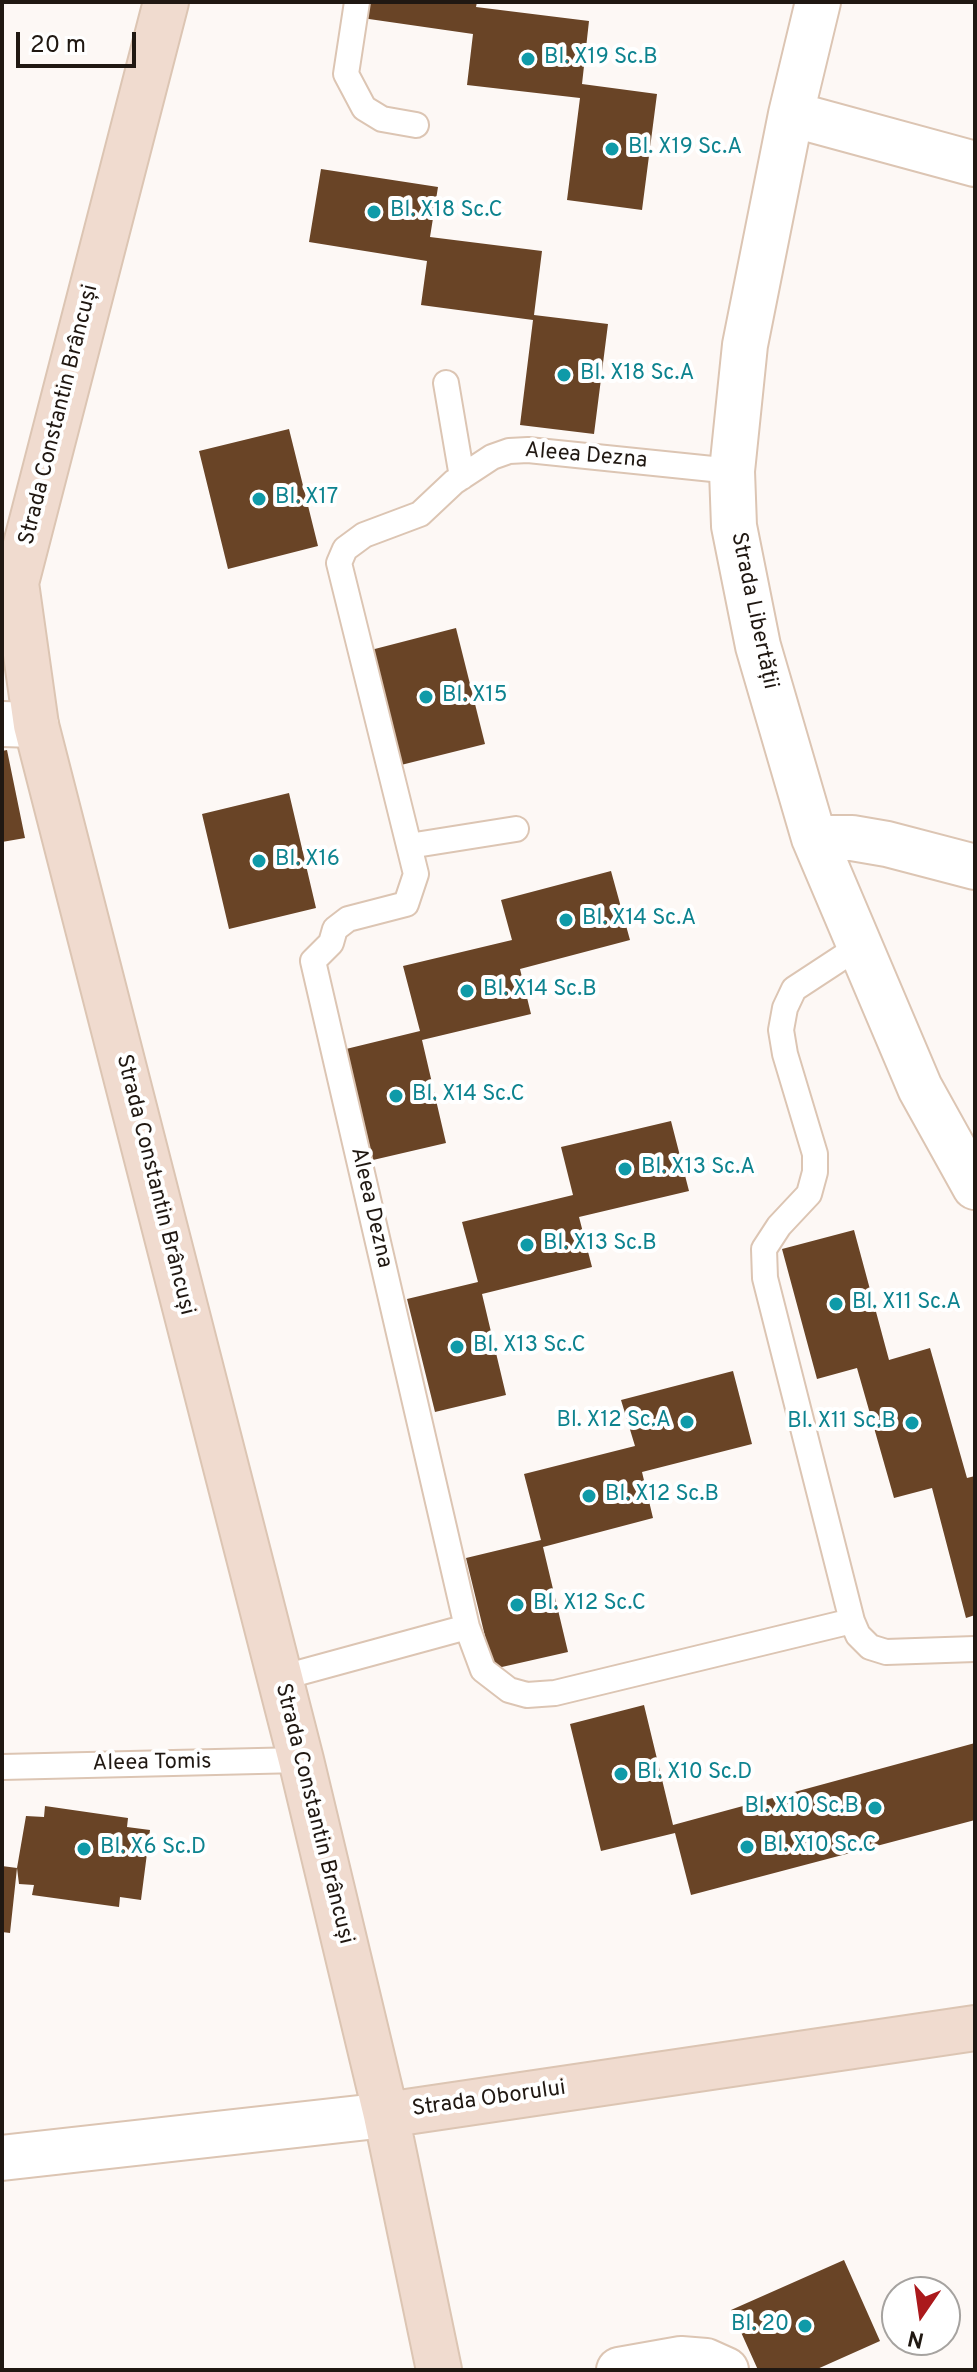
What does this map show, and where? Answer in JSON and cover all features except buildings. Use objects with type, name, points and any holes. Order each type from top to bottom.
[{"type":"street","name":"Strada Constantin Brâncuși","points":[[166,2],[16,583],[19,724],[301,1760],[386,2115],[439,2370]]},
{"type":"street","name":"Strada Libertății","points":[[818,2],[791,114],[745,345],[732,471],[734,526],[742,579],[814,838],[920,1088],[975,1187]]},
{"type":"street","points":[[791,114],[975,164]]},
{"type":"street","points":[[814,838],[852,838],[887,844],[975,867]]},
{"type":"street","name":"Strada Oborului","points":[[2,2158],[386,2115],[975,2028]]},
{"type":"street","points":[[619,2370],[681,2359],[706,2361],[726,2370]]},
{"type":"lane","points":[[357,2],[346,74],[364,108],[382,119],[416,125]]},
{"type":"lane","points":[[446,383],[462,477]]},
{"type":"lane","name":"Aleea Dezna","points":[[732,471],[528,450],[492,457],[462,477],[420,514],[364,535],[345,549],[339,563],[416,874],[406,904],[348,919],[335,929],[331,943],[313,961],[467,1627],[483,1670],[509,1690],[527,1695],[555,1693],[852,1621]]},
{"type":"lane","points":[[409,846],[516,829]]},
{"type":"lane","points":[[858,947],[794,989],[785,1008],[781,1030],[785,1054],[815,1154],[815,1172],[809,1194],[779,1226],[764,1249],[765,1278],[858,1635],[870,1647],[886,1652],[975,1649]]},
{"type":"lane","points":[[280,1678],[467,1627]]},
{"type":"lane","name":"Aleea Tomis","points":[[2,1767],[301,1760]]},
{"type":"place","name":"Bl. X19 Sc.B","points":[[528,59]]},
{"type":"place","name":"Bl. X19 Sc.A","points":[[612,149]]},
{"type":"place","name":"Bl. X18 Sc.C","points":[[374,212]]},
{"type":"place","name":"Bl. X18 Sc.A","points":[[564,375]]},
{"type":"place","name":"Bl. X17","points":[[259,499]]},
{"type":"place","name":"Bl. X15","points":[[426,697]]},
{"type":"place","name":"Bl. X16","points":[[259,861]]},
{"type":"place","name":"Bl. X14 Sc.A","points":[[566,920]]},
{"type":"place","name":"Bl. X14 Sc.B","points":[[467,991]]},
{"type":"place","name":"Bl. X14 Sc.C","points":[[396,1096]]},
{"type":"place","name":"Bl. X13 Sc.A","points":[[625,1169]]},
{"type":"place","name":"Bl. X13 Sc.B","points":[[527,1245]]},
{"type":"place","name":"Bl. X11 Sc.A","points":[[836,1304]]},
{"type":"place","name":"Bl. X13 Sc.C","points":[[457,1347]]},
{"type":"place","name":"Bl. X12 Sc.A","points":[[687,1422]]},
{"type":"place","name":"Bl. X11 Sc.B","points":[[912,1423]]},
{"type":"place","name":"Bl. X12 Sc.B","points":[[589,1496]]},
{"type":"place","name":"Bl. X12 Sc.C","points":[[517,1605]]},
{"type":"place","name":"Bl. X10 Sc.D","points":[[621,1774]]},
{"type":"place","name":"Bl. X10 Sc.B","points":[[875,1808]]},
{"type":"place","name":"Bl. X10 Sc.C","points":[[747,1847]]},
{"type":"place","name":"Bl. X6 Sc.D","points":[[84,1849]]},
{"type":"place","name":"Bl. 20","points":[[805,2326]]}]
